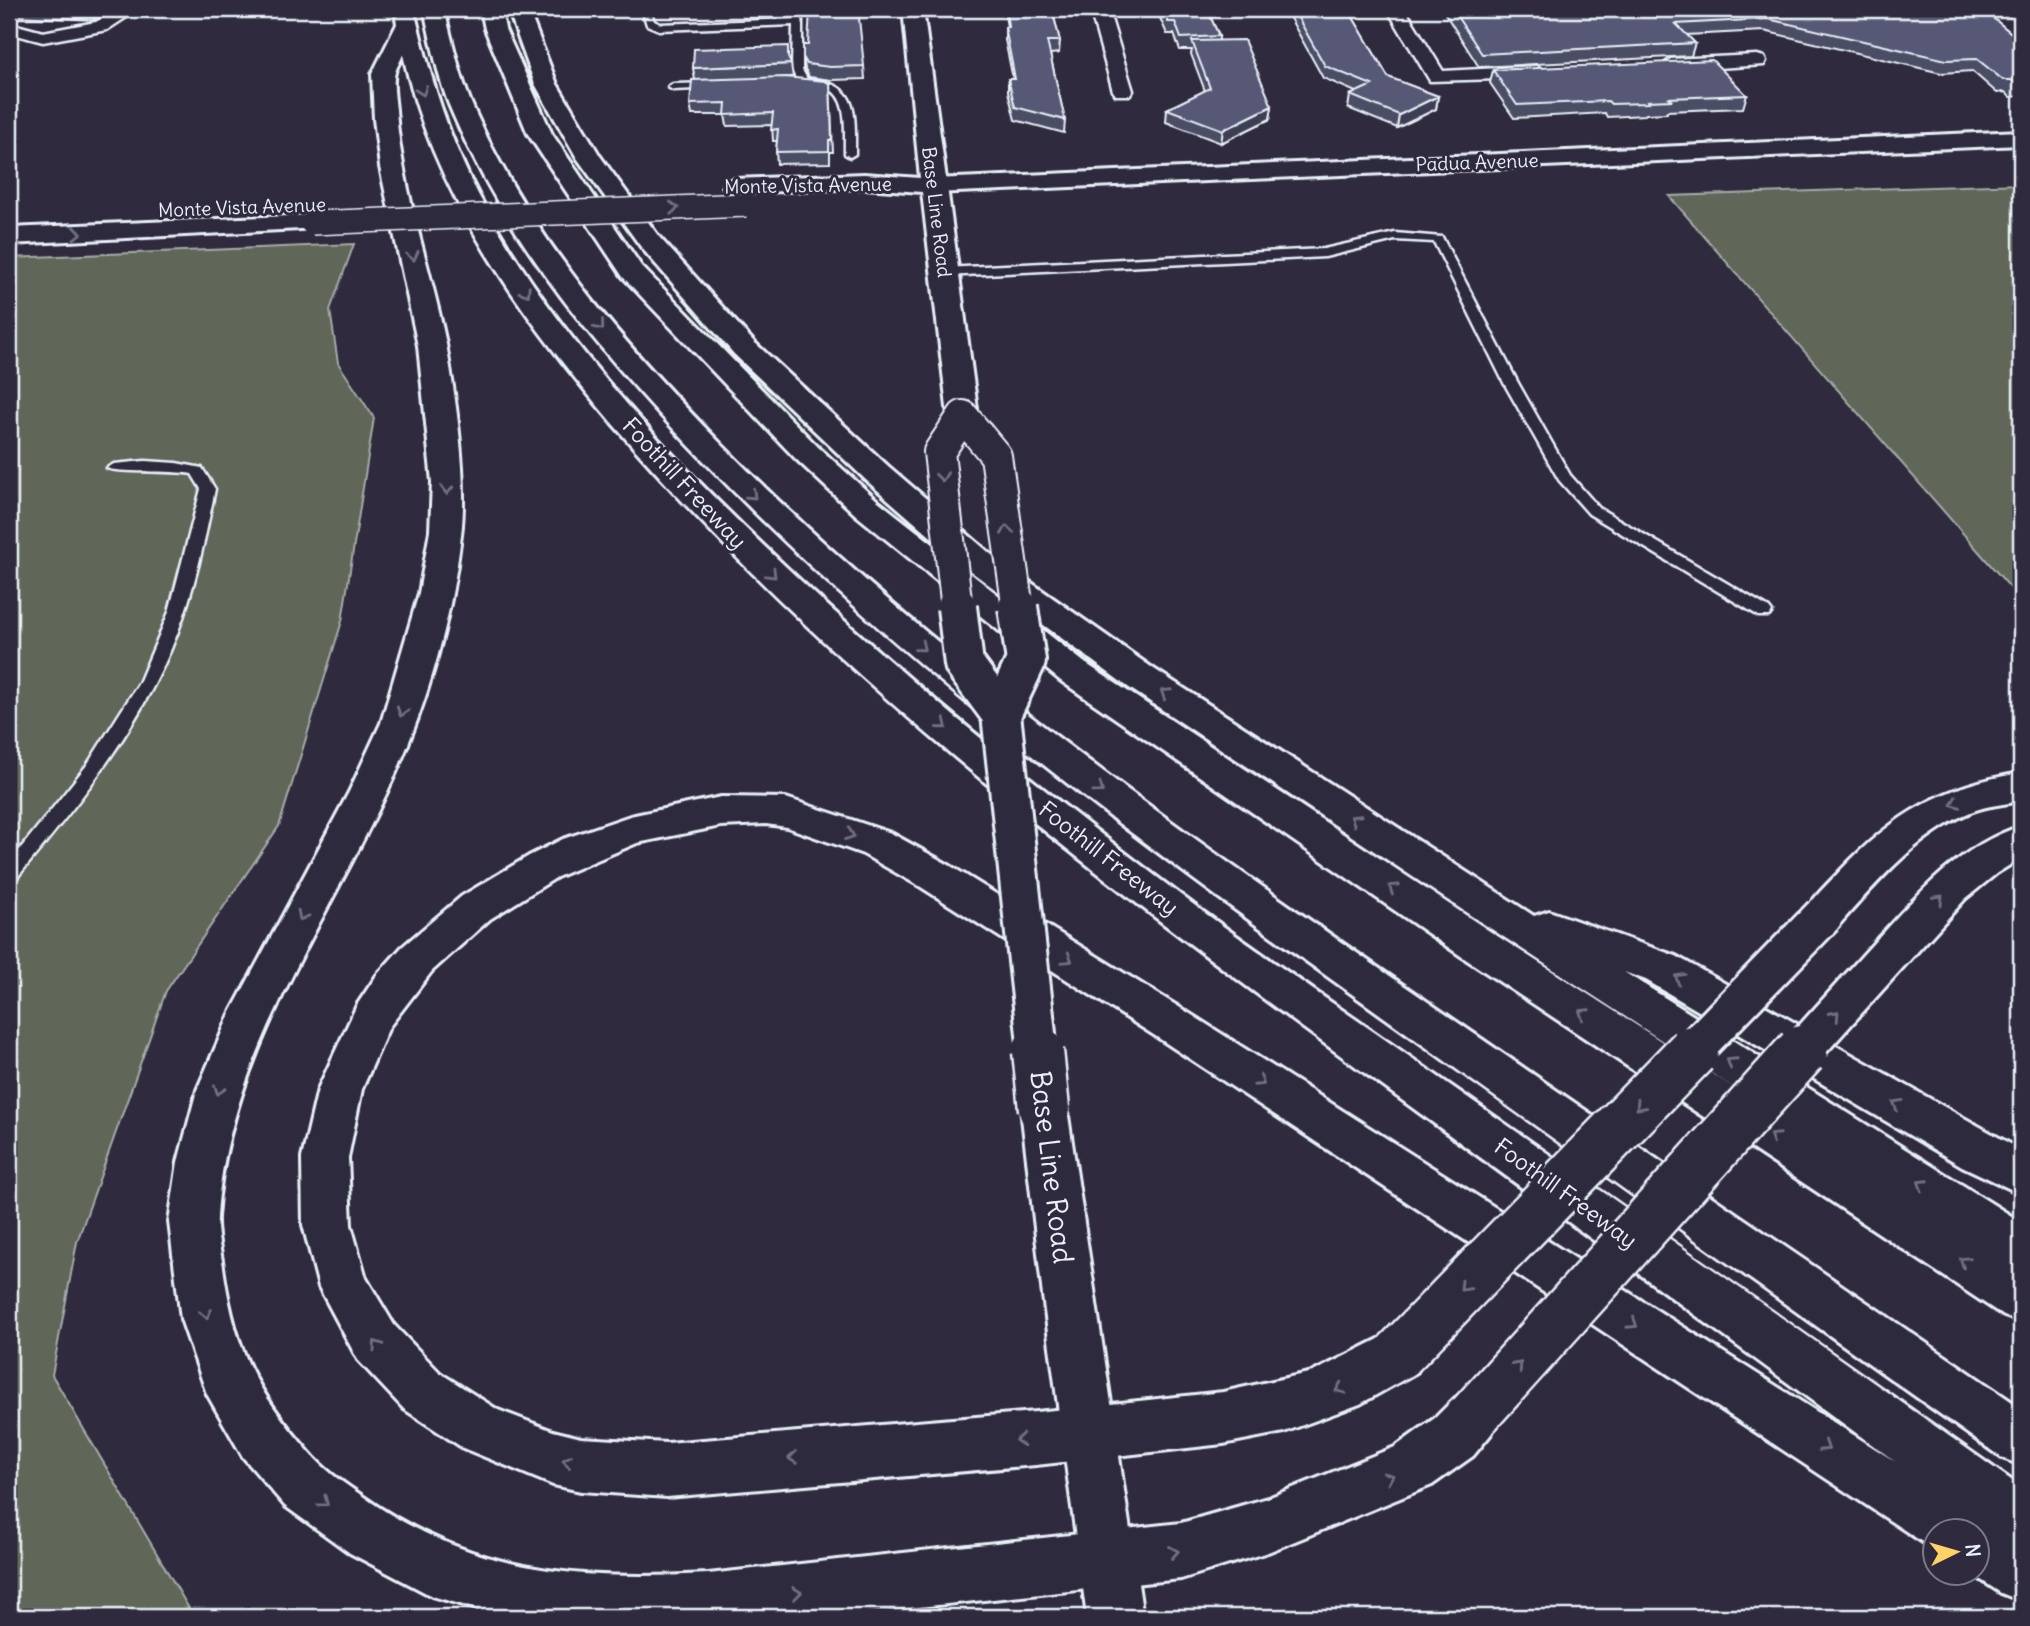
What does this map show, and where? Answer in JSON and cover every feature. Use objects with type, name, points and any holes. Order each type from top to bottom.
[{"type":"main road","points":[[491,9],[495,29],[540,134],[632,271],[807,453],[867,508],[1073,672],[1476,944],[2021,1299]]},
{"type":"main road","points":[[518,9],[546,84],[589,158],[650,242],[744,348],[877,473],[981,563],[1131,670],[1484,904],[2021,1248]]},
{"type":"main road","name":"Base Line Road","points":[[913,9],[963,415]]},
{"type":"main road","points":[[415,14],[492,171],[554,270],[643,380],[730,475],[876,612],[1096,787],[1370,984],[2021,1439]]},
{"type":"main road","points":[[415,14],[383,74],[385,119],[392,167],[432,346],[448,482],[446,531],[436,593],[399,723],[368,792],[245,1027],[219,1090],[201,1162],[193,1222],[206,1319],[225,1376],[262,1438],[304,1487],[369,1534],[432,1568],[531,1597],[635,1606],[708,1602],[1107,1561],[1181,1551],[1268,1525],[1413,1466],[1454,1437],[1963,875],[1993,854],[2021,841]]},
{"type":"main road","name":"Foothill Freeway","points":[[415,14],[417,77],[439,137],[486,231],[540,312],[604,396],[668,468],[793,595],[886,679],[1152,895],[2021,1520]]},
{"type":"main road","name":"Padua Avenue","points":[[934,186],[2021,138]]},
{"type":"main road","name":"Monte Vista Avenue","points":[[9,236],[311,214],[740,195],[863,200],[934,186]]},
{"type":"main road","name":"Monte Vista Avenue","points":[[9,217],[311,214]]},
{"type":"main road","points":[[963,415],[996,456],[1026,662],[1001,714],[964,664],[939,452],[963,415]]},
{"type":"main road","name":"Base Line Road","points":[[1001,714],[1044,1109],[1115,1617]]},
{"type":"main road","points":[[1936,1518],[1135,1000],[947,884],[888,848],[786,812],[732,811],[653,824],[571,851],[531,870],[487,900],[407,971],[374,1014],[351,1060],[334,1105],[325,1154],[323,1203],[334,1261],[352,1308],[383,1353],[436,1405],[490,1436],[557,1460],[607,1468],[667,1470],[1088,1434],[1224,1419],[1294,1406],[1341,1389],[1372,1373],[1399,1354],[1823,916],[1872,861],[1904,832],[1938,810],[1971,797],[2021,787]]},
{"type":"main road","points":[[1484,904],[1661,968],[2021,1173]]},
{"type":"main road","points":[[1992,1554],[2021,1573]]},
{"type":"street","points":[[9,28],[43,37],[101,26],[130,9]]},
{"type":"street","points":[[1099,9],[1123,91]]},
{"type":"street","points":[[1396,9],[1437,77],[1562,71]]},
{"type":"street","points":[[2008,9],[2021,16]]},
{"type":"street","points":[[1645,66],[1757,61]]},
{"type":"lane","points":[[646,9],[650,23],[659,27],[797,22]]},
{"type":"lane","points":[[798,9],[797,70],[803,82]]},
{"type":"lane","points":[[790,83],[803,82],[833,87],[843,97],[848,108],[850,154]]},
{"type":"lane","points":[[673,87],[725,85]]},
{"type":"lane","points":[[944,272],[1325,253],[1386,236],[1418,234],[1438,239],[1511,383],[1564,477],[1594,511],[1764,612]]},
{"type":"lane","points":[[9,876],[76,795],[118,735],[162,653],[190,574],[208,489],[197,471],[162,464],[114,468]]},
{"type":"green space","points":[[2021,184],[2021,600],[1669,196]]},
{"type":"green space","points":[[354,244],[330,310],[338,363],[374,418],[342,621],[279,826],[166,991],[77,1242],[52,1375],[194,1617],[9,1617],[9,258]]},
{"type":"building","points":[[810,9],[858,9],[864,66],[830,67],[807,64],[803,57],[803,45],[808,45]]},
{"type":"building","points":[[1006,9],[1052,9],[1060,41],[1047,41],[1065,120],[1015,107],[1008,79],[1015,79],[1005,27],[1008,27]]},
{"type":"building","points":[[1162,9],[1207,9],[1219,36],[1181,38],[1175,22],[1168,22]]},
{"type":"building","points":[[1293,9],[1348,9],[1388,77],[1438,96],[1399,115],[1350,95],[1372,85],[1325,66]]},
{"type":"building","points":[[1452,9],[1982,9],[2021,41],[2021,84],[2003,80],[1977,59],[1946,60],[1768,19],[1676,24],[1695,43],[1482,54]]},
{"type":"building","points":[[1244,40],[1272,106],[1223,130],[1167,109],[1210,88],[1192,41]]},
{"type":"building","points":[[788,46],[791,64],[693,68],[694,49]]},
{"type":"building","points":[[1712,60],[1747,95],[1669,98],[1671,100],[1648,101],[1649,103],[1611,104],[1608,101],[1517,105],[1493,70]]},
{"type":"building","points":[[785,77],[825,81],[830,84],[832,140],[829,140],[829,151],[776,152],[778,129],[771,130],[773,113],[725,115],[726,103],[690,104],[692,80]]}]
